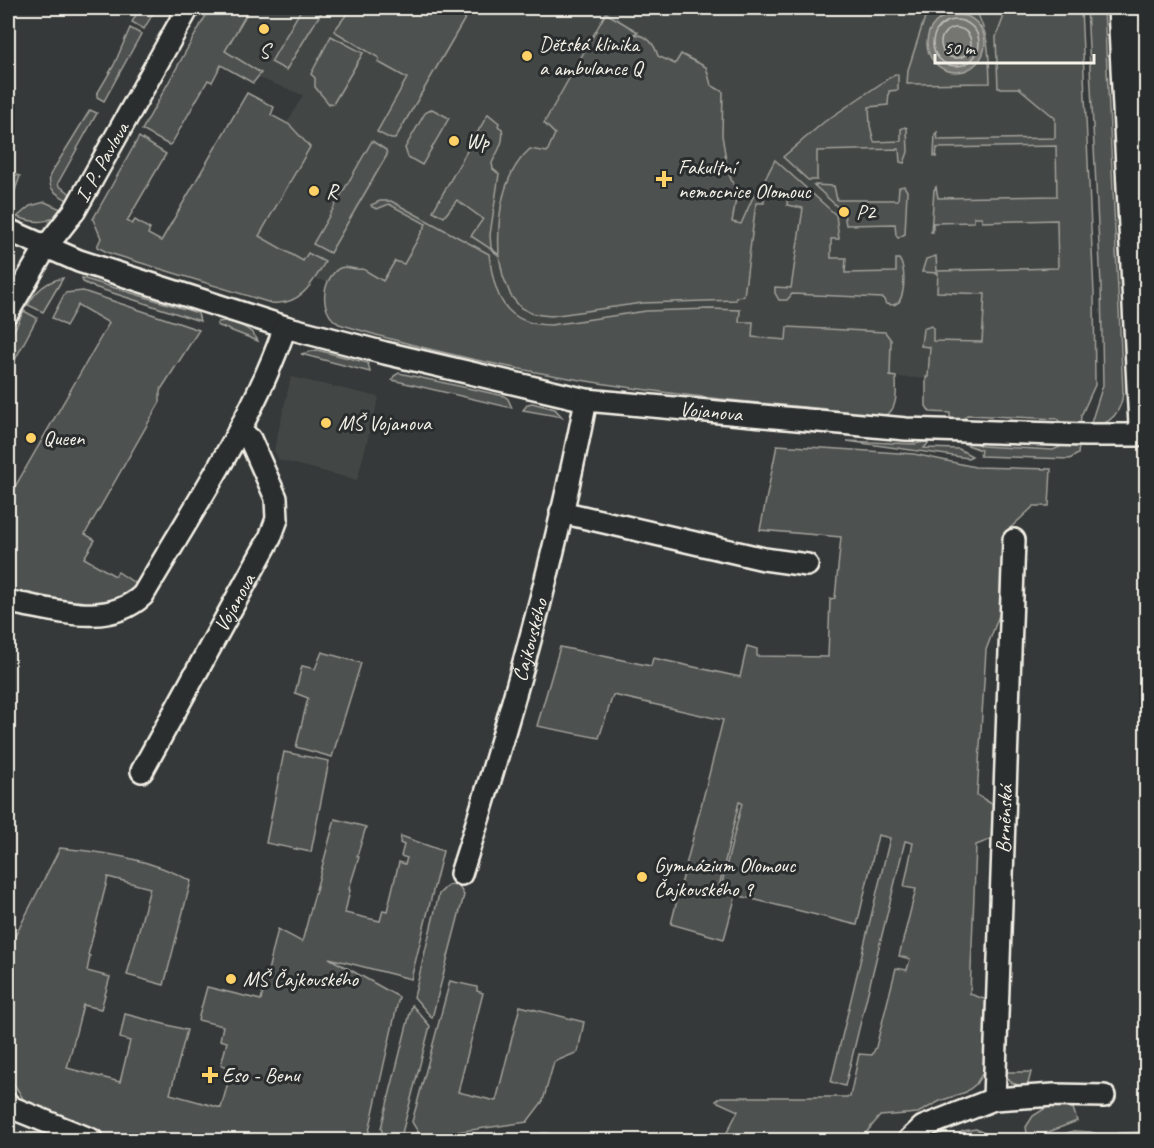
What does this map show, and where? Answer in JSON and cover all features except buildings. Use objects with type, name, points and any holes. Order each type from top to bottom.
[{"type":"main road","points":[[1125,8],[1146,425]]},
{"type":"street","name":"I. P. Pavlova","points":[[8,312],[46,247],[75,210],[188,8]]},
{"type":"street","name":"Vojanova","points":[[8,230],[79,261],[285,327],[380,352],[586,400],[906,429],[1146,435]]},
{"type":"street","points":[[8,602],[80,616],[111,612],[136,601],[143,595],[239,431],[276,352],[285,327]]},
{"type":"street","name":"Čajkovského","points":[[461,874],[539,608],[586,400]]},
{"type":"street","name":"Vojanova","points":[[142,771],[270,538],[277,519],[276,498],[268,479],[250,439],[239,431]]},
{"type":"street","points":[[561,512],[764,559],[807,565]]},
{"type":"street","name":"Brněnská","points":[[994,1099],[1014,540]]},
{"type":"street","points":[[909,1140],[923,1127],[994,1099],[1054,1095],[1104,1096]]},
{"type":"street","points":[[8,1104],[10,1107],[92,1140]]},
{"type":"street","points":[[932,1140],[941,1119]]},
{"type":"shaded area","points":[[140,8],[156,8],[144,29],[132,22]]},
{"type":"shaded area","points":[[210,8],[250,8],[225,51],[261,73],[253,83],[221,65],[212,82],[208,80],[169,145],[142,130]]},
{"type":"shaded area","name":"Fakultní nemocnice Olomouc","points":[[226,8],[1054,8],[1077,264],[985,380],[855,376],[513,339],[324,281],[213,252],[303,95],[200,55]]},
{"type":"shaded area","points":[[302,8],[324,8],[286,70],[271,62]]},
{"type":"shaded area","points":[[359,8],[365,11],[367,8],[471,8],[395,139],[377,132],[407,78],[378,62],[379,58],[334,31],[346,15]]},
{"type":"shaded area","points":[[928,8],[975,8],[987,44],[990,83],[907,84],[908,70]]},
{"type":"shaded area","points":[[1007,8],[1081,8],[1094,294],[1095,385],[1081,416],[1080,426],[1063,425],[1057,419],[967,415],[962,420],[950,420],[950,413],[930,412],[926,406],[926,377],[928,377],[930,347],[921,346],[923,329],[931,326],[933,328],[933,341],[982,342],[985,294],[937,292],[938,273],[922,272],[926,259],[936,256],[937,271],[1058,268],[1057,220],[982,222],[982,217],[974,217],[974,222],[933,223],[933,232],[931,232],[936,187],[938,198],[1057,196],[1056,146],[937,148],[936,157],[934,156],[937,132],[938,140],[1055,138],[1055,118],[1019,88],[998,88],[996,37]]},
{"type":"shaded area","points":[[1087,8],[1104,8],[1123,391],[1118,411],[1114,416],[1104,423],[1090,426],[1103,385],[1101,285]]},
{"type":"shaded area","points":[[1138,8],[1146,8],[1146,185]]},
{"type":"shaded area","points":[[606,13],[638,32],[634,34],[650,41],[658,56],[675,64],[681,54],[706,67],[711,85],[723,92],[722,135],[728,172],[737,193],[732,222],[741,224],[754,195],[764,198],[764,203],[756,203],[744,296],[736,297],[736,300],[642,303],[551,316],[533,314],[521,308],[511,296],[503,276],[499,256],[471,236],[483,219],[457,200],[444,217],[433,211],[488,114],[499,123],[498,126],[502,129],[503,134],[500,147],[492,163],[493,169],[499,174],[490,235],[491,248],[499,255],[500,212],[507,184],[520,160],[530,149],[547,152],[555,134],[544,123]]},
{"type":"shaded area","points":[[130,28],[141,34],[104,101],[97,97],[97,94],[114,65]]},
{"type":"shaded area","points":[[331,36],[363,53],[333,104],[329,104],[315,87],[315,78],[311,74]]},
{"type":"shaded area","points":[[895,74],[898,75],[898,90],[889,91],[888,105],[869,107],[870,126],[874,142],[901,141],[901,129],[907,128],[908,152],[904,163],[900,162],[899,149],[817,151],[817,180],[808,180],[783,157],[824,122]]},
{"type":"shaded area","points":[[247,93],[274,107],[271,115],[290,125],[310,147],[259,236],[303,261],[308,253],[325,262],[304,292],[290,301],[271,303],[109,253],[97,247],[101,238],[93,219],[139,137],[166,154],[127,221],[132,224],[135,220],[150,229],[148,234],[161,241]]},
{"type":"shaded area","points":[[432,109],[449,118],[422,165],[408,157],[405,148],[425,113]]},
{"type":"shaded area","points":[[90,110],[97,113],[58,183],[69,193],[69,201],[52,188],[50,175]]},
{"type":"shaded area","points":[[372,141],[386,150],[387,155],[330,253],[313,244]]},
{"type":"shaded area","points":[[775,160],[836,215],[839,239],[831,239],[831,258],[846,258],[845,273],[896,272],[896,259],[899,259],[903,268],[904,280],[899,302],[894,305],[886,304],[883,298],[792,294],[787,300],[779,300],[775,287],[791,288],[803,208],[787,205],[788,196],[771,195],[761,187]]},
{"type":"shaded area","points":[[8,173],[20,176],[12,199],[8,197]]},
{"type":"shaded area","points":[[814,185],[834,186],[837,200],[898,200],[899,187],[904,186],[907,191],[905,234],[898,238],[895,224],[846,225],[844,213]]},
{"type":"shaded area","points":[[380,201],[391,201],[489,254],[494,282],[504,305],[522,320],[535,324],[551,325],[646,311],[710,309],[740,310],[739,322],[753,322],[752,337],[786,340],[787,327],[885,332],[891,340],[890,376],[896,377],[895,403],[886,415],[862,417],[830,414],[827,409],[642,389],[519,369],[399,341],[339,324],[330,315],[325,303],[325,290],[334,272],[343,267],[363,269],[383,281],[395,261],[404,264],[426,224],[389,204],[377,209],[372,207],[371,205]]},
{"type":"shaded area","points":[[45,202],[63,210],[53,218],[42,221],[30,221],[17,217],[30,206]]},
{"type":"shaded area","points":[[63,278],[43,312],[28,305],[42,287]]},
{"type":"shaded area","points":[[82,278],[198,313],[200,321],[91,286],[83,282]]},
{"type":"shaded area","points":[[83,291],[199,330],[160,391],[160,402],[85,534],[95,540],[84,558],[115,576],[118,572],[136,584],[129,595],[96,608],[8,592],[8,499],[109,323],[78,305],[66,326],[52,318],[65,293]]},
{"type":"shaded area","points":[[24,311],[37,318],[8,373],[8,342]]},
{"type":"shaded area","points":[[225,321],[240,325],[258,341],[217,325],[218,322]]},
{"type":"shaded area","points":[[317,350],[368,363],[370,372],[301,354]]},
{"type":"shaded area","points":[[399,373],[504,396],[512,408],[392,380]]},
{"type":"shaded area","name":"MŠ Vojanova","points":[[291,377],[379,397],[357,480],[279,460],[274,450]]},
{"type":"shaded area","points":[[532,403],[555,409],[562,417],[523,410]]},
{"type":"shaded area","points":[[847,441],[914,444],[930,441],[924,448],[959,449],[972,456],[968,458]]},
{"type":"shaded area","points":[[957,441],[972,442],[982,446],[1053,450],[1067,444],[1079,445],[1078,454],[1070,459],[980,456],[981,450]]},
{"type":"shaded area","points":[[777,445],[914,454],[975,467],[1051,469],[1049,506],[1034,506],[1007,531],[1004,602],[986,650],[977,795],[995,806],[992,839],[976,845],[970,994],[987,1000],[984,1071],[976,1084],[966,1092],[940,1101],[918,1113],[880,1116],[860,1140],[723,1140],[738,1111],[716,1101],[721,1097],[850,1097],[859,1054],[872,1055],[876,1047],[896,968],[907,970],[910,959],[899,956],[916,889],[904,887],[913,843],[905,841],[845,1086],[831,1082],[890,838],[878,835],[857,925],[736,895],[724,939],[671,924],[723,720],[613,695],[599,738],[537,726],[560,647],[651,666],[653,658],[740,677],[747,646],[757,649],[757,656],[828,657],[830,599],[835,598],[841,537],[760,530]],"holes":[[[739,802],[742,803],[720,891],[729,894],[718,891]]]},
{"type":"shaded area","points":[[322,652],[361,663],[332,757],[296,747],[308,698],[295,693],[302,666],[315,669]]},
{"type":"shaded area","points":[[284,752],[329,761],[311,852],[266,843]]},
{"type":"shaded area","points":[[335,819],[366,827],[357,856],[359,857],[349,889],[345,913],[380,921],[383,910],[387,911],[399,862],[405,864],[407,858],[401,856],[404,845],[400,843],[401,836],[443,851],[411,979],[329,958],[399,997],[367,1140],[94,1140],[34,1117],[8,1074],[8,950],[60,848],[144,862],[191,881],[164,985],[127,975],[150,888],[108,877],[88,955],[90,956],[87,971],[110,977],[101,1009],[83,1005],[67,1068],[120,1082],[130,1041],[120,1038],[125,1014],[187,1030],[170,1094],[221,1108],[232,1068],[221,1065],[227,1042],[220,1040],[223,1026],[198,1020],[207,987],[261,1000],[278,929],[302,942]]},
{"type":"shaded area","points":[[457,883],[464,895],[432,1018],[414,997],[439,894],[448,885]]},
{"type":"shaded area","points":[[450,981],[477,987],[477,991],[483,993],[458,1092],[496,1101],[520,1006],[584,1022],[578,1052],[554,1062],[543,1101],[527,1122],[421,1137],[412,1122]]},
{"type":"shaded area","points":[[412,1005],[430,1026],[401,1137],[391,1140],[384,1138],[381,1128]]},
{"type":"shaded area","points":[[1003,1072],[1031,1072],[1027,1088],[1012,1083]]},
{"type":"shaded area","points":[[1047,1107],[1073,1108],[1077,1121],[1028,1140],[1026,1127],[1033,1116]]},
{"type":"shaded area","points":[[976,1129],[997,1140],[951,1140],[963,1131]]},
{"type":"shaded area","points":[[1073,1131],[1090,1132],[1107,1137],[1107,1140],[1048,1140]]},
{"type":"shaded area","points":[[1146,1132],[1146,1140],[1117,1140],[1118,1133]]},
{"type":"shaded area","points":[[551,1134],[557,1140],[484,1140]]},
{"type":"water","points":[[956,14],[967,16],[980,27],[985,43],[983,54],[972,67],[956,72],[945,70],[932,59],[927,43],[929,32],[940,19]]},
{"type":"place","name":"S","points":[[264,29]]},
{"type":"place","name":"Dětská klinika a ambulance Q","points":[[527,56]]},
{"type":"place","name":"Wp","points":[[454,141]]},
{"type":"place","name":"Fakultní nemocnice Olomouc","points":[[664,179]]},
{"type":"place","name":"R","points":[[314,191]]},
{"type":"place","name":"P2","points":[[844,212]]},
{"type":"place","name":"MŠ Vojanova","points":[[326,423]]},
{"type":"place","name":"Queen","points":[[31,438]]},
{"type":"place","name":"Gymnázium Olomouc Čajkovského 9","points":[[642,877]]},
{"type":"place","name":"MŠ Čajkovského","points":[[231,979]]},
{"type":"place","name":"Eso - Benu","points":[[210,1075]]}]
